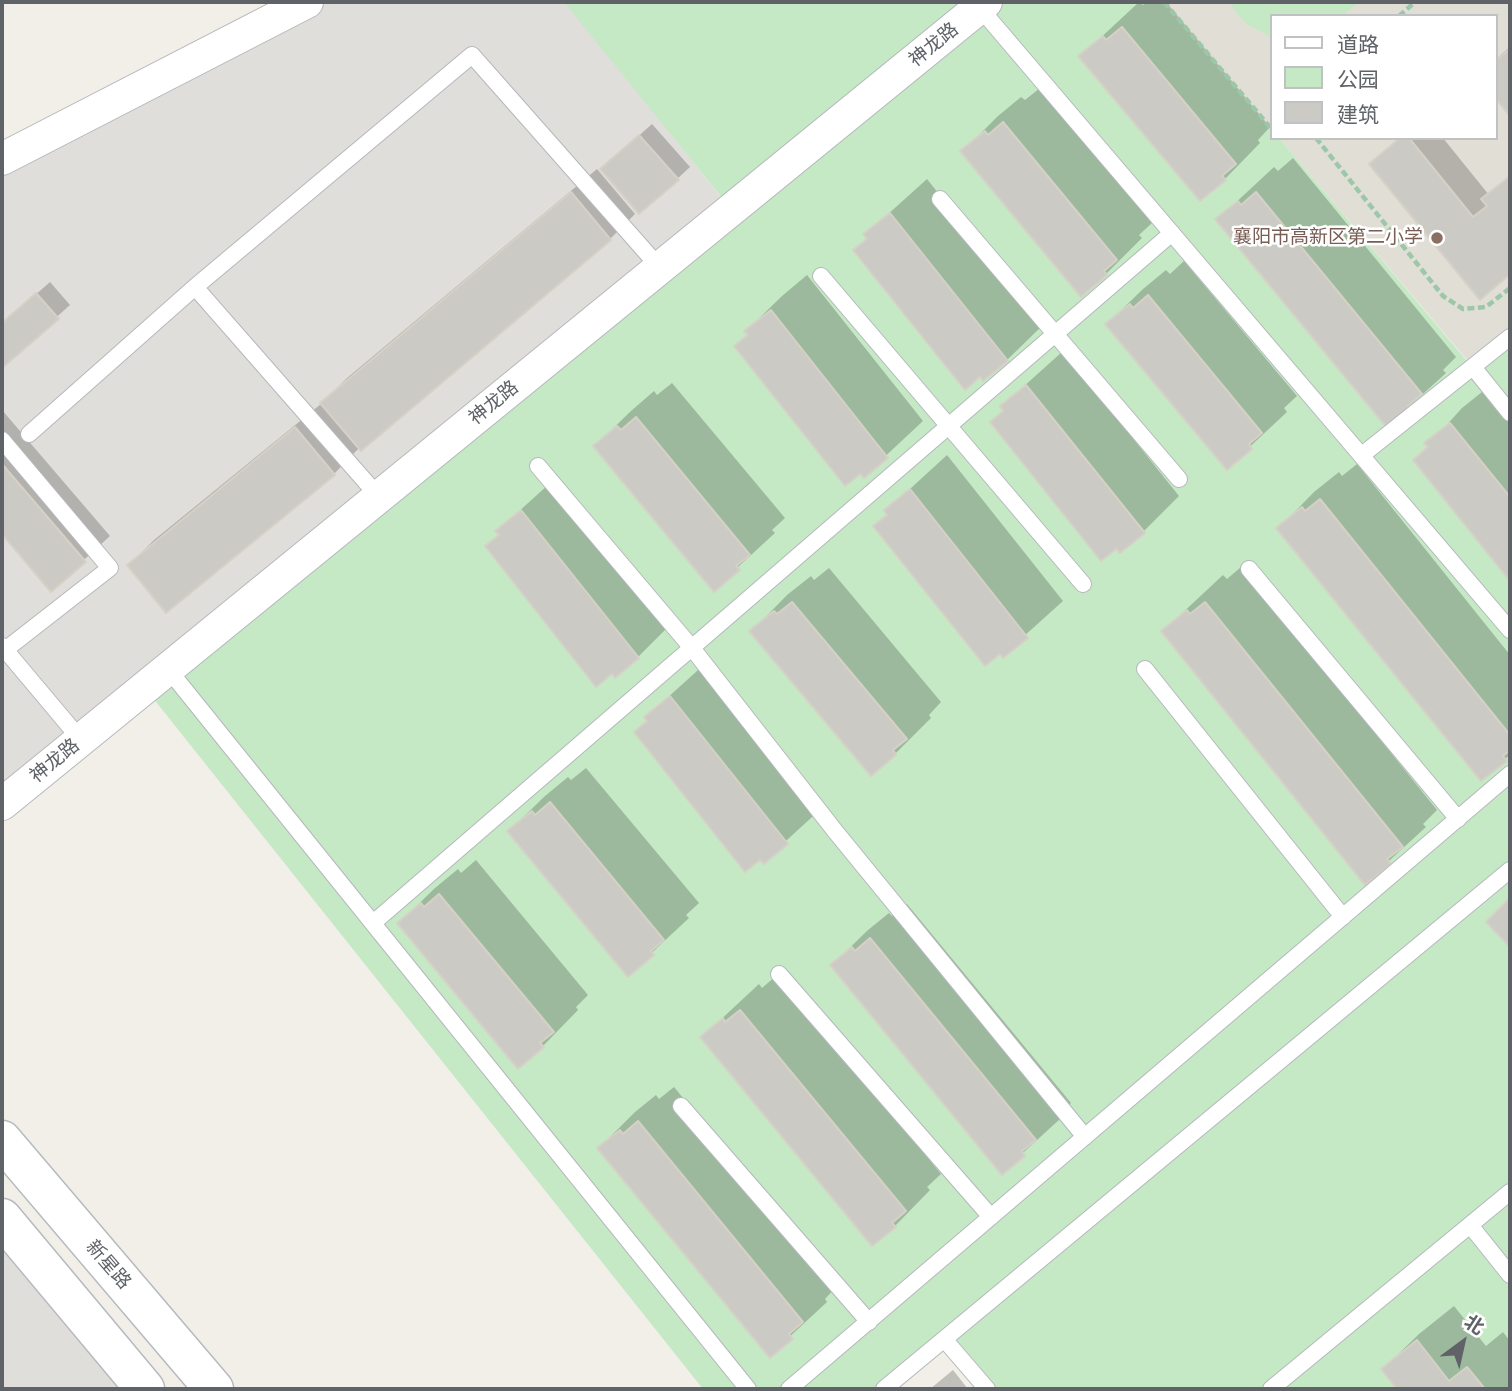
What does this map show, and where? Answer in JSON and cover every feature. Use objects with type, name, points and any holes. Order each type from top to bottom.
[{"type":"main road","name":"新星路","points":[[2,1140],[215,1389]]},
{"type":"main road","points":[[2,1219],[145,1389]]},
{"type":"street","points":[[2,159],[307,2]]},
{"type":"street","name":"神龙路","points":[[2,804],[983,5]]},
{"type":"lane","points":[[983,5],[1172,233],[1510,630]]},
{"type":"lane","points":[[29,434],[195,287],[472,55],[660,268]]},
{"type":"lane","points":[[940,199],[1179,479]]},
{"type":"lane","points":[[373,923],[1172,233]]},
{"type":"lane","points":[[821,276],[1083,584]]},
{"type":"lane","points":[[195,287],[379,497]]},
{"type":"lane","points":[[1362,455],[1510,337]]},
{"type":"lane","points":[[1473,367],[1510,413]]},
{"type":"lane","points":[[2,440],[110,568],[4,648],[81,740]]},
{"type":"lane","points":[[538,466],[692,648],[835,831],[1085,1137]]},
{"type":"lane","points":[[1249,569],[1458,819]]},
{"type":"lane","points":[[168,669],[748,1389]]},
{"type":"lane","points":[[1145,669],[1343,917]]},
{"type":"lane","points":[[789,1389],[1510,774]]},
{"type":"lane","points":[[884,1389],[1510,870]]},
{"type":"lane","points":[[779,974],[991,1217]]},
{"type":"lane","points":[[681,1105],[869,1322]]},
{"type":"lane","points":[[1271,1389],[1510,1192]]},
{"type":"lane","points":[[1470,1225],[1510,1275]]},
{"type":"lane","points":[[944,1339],[987,1389]]},
{"type":"path","points":[[1164,2],[1270,125]]},
{"type":"path","points":[[1401,14],[1415,2]]},
{"type":"path","points":[[1318,140],[1443,296],[1463,309],[1486,307],[1510,288]]},
{"type":"shaded area","points":[[307,2],[567,2],[731,210],[2,804],[2,159]]},
{"type":"shaded area","name":"襄阳市高新区第二小学","points":[[1164,2],[1510,2],[1510,337],[1473,367],[1281,140],[1498,140],[1498,14],[1270,14],[1270,128]]},
{"type":"shaded area","points":[[2,1218],[145,1389],[2,1389]]},
{"type":"green space","points":[[564,2],[1164,2],[1270,128],[1270,140],[1281,140],[1472,367],[1510,337],[1510,1389],[987,1389],[944,1340],[884,1389],[703,1389],[145,688],[731,209]]},
{"type":"green space","points":[[1231,2],[1359,2],[1344,14],[1270,14],[1270,37],[1246,23],[1234,10]]},
{"type":"building","points":[[1122,27],[1236,164],[1222,176],[1226,180],[1200,201],[1078,56],[1103,36],[1106,40]]},
{"type":"building","points":[[1510,49],[1510,116],[1498,101],[1498,58]]},
{"type":"building","points":[[1003,122],[1117,260],[1104,271],[1107,275],[1081,297],[960,151],[985,131],[988,135]]},
{"type":"building","points":[[639,135],[679,180],[639,214],[600,169]]},
{"type":"building","points":[[1398,140],[1411,140],[1473,217],[1487,206],[1481,199],[1510,176],[1510,274],[1480,300],[1369,164]]},
{"type":"building","points":[[571,192],[611,240],[361,451],[320,403]]},
{"type":"building","points":[[1256,192],[1422,394],[1408,406],[1411,410],[1388,429],[1215,219],[1238,201],[1241,205]]},
{"type":"building","points":[[890,213],[1008,361],[983,381],[980,377],[965,390],[853,250],[867,239],[863,234]]},
{"type":"building","points":[[36,293],[59,319],[2,368],[2,323]]},
{"type":"building","points":[[1148,295],[1262,433],[1249,444],[1252,449],[1227,470],[1105,324],[1130,304],[1133,308]]},
{"type":"building","points":[[771,310],[888,458],[864,478],[860,474],[845,486],[734,346],[748,335],[744,331]]},
{"type":"building","points":[[1026,385],[1145,533],[1120,553],[1116,549],[1101,561],[990,422],[1003,411],[1000,406]]},
{"type":"building","points":[[636,417],[750,555],[736,566],[740,570],[714,592],[593,446],[617,426],[621,430]]},
{"type":"building","points":[[1450,423],[1510,497],[1510,581],[1413,460],[1428,447],[1424,443]]},
{"type":"building","points":[[295,427],[335,475],[166,613],[127,565]]},
{"type":"building","points":[[2,464],[86,562],[51,592],[2,534]]},
{"type":"building","points":[[910,489],[1028,638],[1003,658],[1000,654],[985,666],[873,526],[887,515],[884,510]]},
{"type":"building","points":[[1320,499],[1510,735],[1510,750],[1503,756],[1507,761],[1481,781],[1276,528],[1302,507],[1305,511]]},
{"type":"building","points":[[521,510],[639,658],[615,678],[612,674],[596,687],[485,546],[499,535],[495,531]]},
{"type":"building","points":[[792,602],[907,739],[893,750],[896,755],[871,776],[749,631],[774,611],[777,614]]},
{"type":"building","points":[[1205,602],[1403,847],[1387,859],[1391,864],[1365,885],[1161,631],[1187,610],[1190,614]]},
{"type":"building","points":[[670,696],[788,844],[764,864],[760,860],[745,872],[634,732],[647,721],[644,717]]},
{"type":"building","points":[[550,802],[664,940],[651,951],[654,955],[628,977],[507,831],[532,811],[535,815]]},
{"type":"building","points":[[439,894],[554,1032],[540,1043],[544,1047],[518,1069],[397,923],[421,903],[424,907]]},
{"type":"building","points":[[1510,898],[1510,947],[1486,922]]},
{"type":"building","points":[[870,938],[1036,1140],[1022,1151],[1025,1156],[1002,1175],[830,965],[852,947],[855,951]]},
{"type":"building","points":[[740,1010],[906,1211],[892,1223],[896,1227],[872,1246],[700,1037],[723,1018],[725,1022]]},
{"type":"building","points":[[638,1121],[803,1322],[789,1334],[793,1339],[770,1358],[597,1148],[620,1130],[623,1134]]},
{"type":"building","points":[[1417,1340],[1449,1381],[1467,1367],[1485,1389],[1397,1389],[1381,1369]]},
{"type":"place","name":"襄阳市高新区第二小学","points":[[1437,238]]}]
